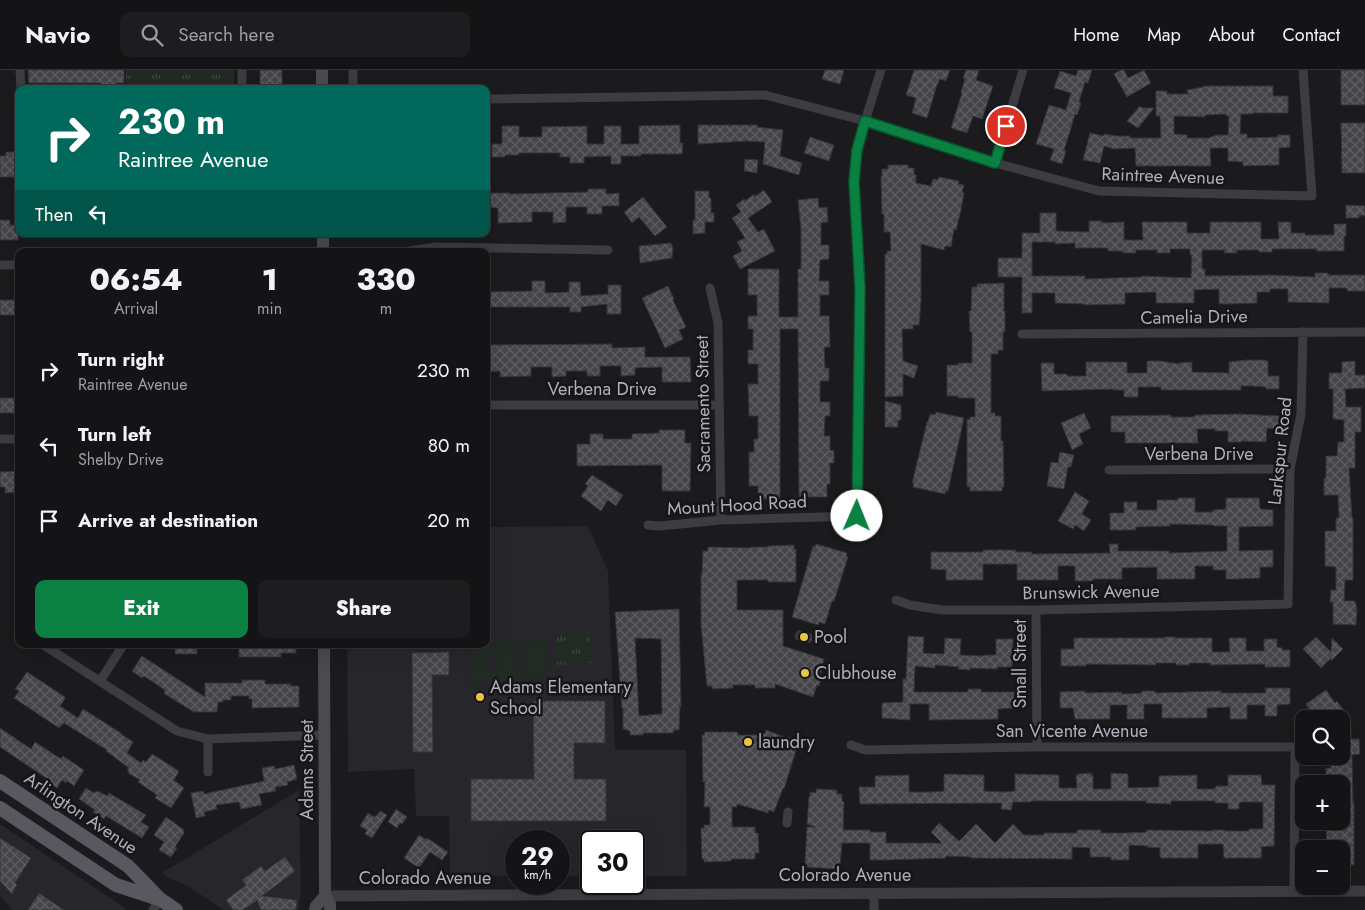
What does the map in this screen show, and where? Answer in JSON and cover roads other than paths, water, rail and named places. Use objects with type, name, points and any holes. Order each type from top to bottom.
[{"type":"main road","points":[[322,70],[322,85]]},
{"type":"main road","name":"Adams Street","points":[[324,648],[325,896],[330,904],[330,910]]},
{"type":"main road","name":"Arlington Avenue","points":[[0,781],[128,866],[157,905]]},
{"type":"main road","name":"Arlington Avenue","points":[[0,808],[116,884],[157,905],[176,910]]},
{"type":"main road","points":[[315,910],[316,906],[325,896]]},
{"type":"street","points":[[20,70],[21,85]]},
{"type":"street","points":[[242,70],[242,85]]},
{"type":"street","points":[[353,70],[353,85]]},
{"type":"street","points":[[865,121],[881,70]]},
{"type":"street","points":[[995,163],[1023,70]]},
{"type":"street","name":"Raintree Avenue","points":[[490,99],[765,95],[865,121],[995,163],[1099,192],[1312,196],[1304,70]]},
{"type":"street","name":"Mount Hood Road","points":[[648,525],[660,526],[721,520],[857,516],[860,288],[854,181],[857,150],[865,121]]},
{"type":"street","points":[[429,248],[608,250]]},
{"type":"street","points":[[0,265],[15,265]]},
{"type":"street","name":"Sacramento Street","points":[[710,288],[718,323],[721,520]]},
{"type":"street","name":"Larkspur Road","points":[[1288,604],[1290,469],[1302,414],[1303,332]]},
{"type":"street","name":"Camelia Drive","points":[[1022,334],[1365,332]]},
{"type":"street","name":"Verbena Drive","points":[[490,405],[719,405]]},
{"type":"street","points":[[0,439],[15,439]]},
{"type":"street","name":"Verbena Drive","points":[[1109,470],[1290,469]]},
{"type":"street","name":"Brunswick Avenue","points":[[896,600],[923,608],[942,610],[1036,610],[1288,604]]},
{"type":"street","name":"Small Street","points":[[1036,610],[1037,748]]},
{"type":"street","points":[[48,648],[177,731],[208,739],[325,735]]},
{"type":"street","points":[[100,681],[121,648]]},
{"type":"street","points":[[208,739],[208,772]]},
{"type":"street","name":"San Vicente Avenue","points":[[851,745],[865,750],[1294,747],[1294,891]]},
{"type":"street","points":[[787,823],[788,812]]},
{"type":"street","name":"Colorado Avenue","points":[[325,896],[1365,891]]},
{"type":"street","points":[[874,893],[874,910]]},
{"type":"water","name":"Pool","points":[[798,630],[812,634],[812,641],[809,643],[795,639],[795,634]]},
{"type":"place","name":"Pool","points":[[804,637]]},
{"type":"place","name":"Clubhouse","points":[[805,673]]},
{"type":"place","name":"Adams Elementary School","points":[[480,697]]},
{"type":"place","name":"laundry","points":[[748,742]]}]
